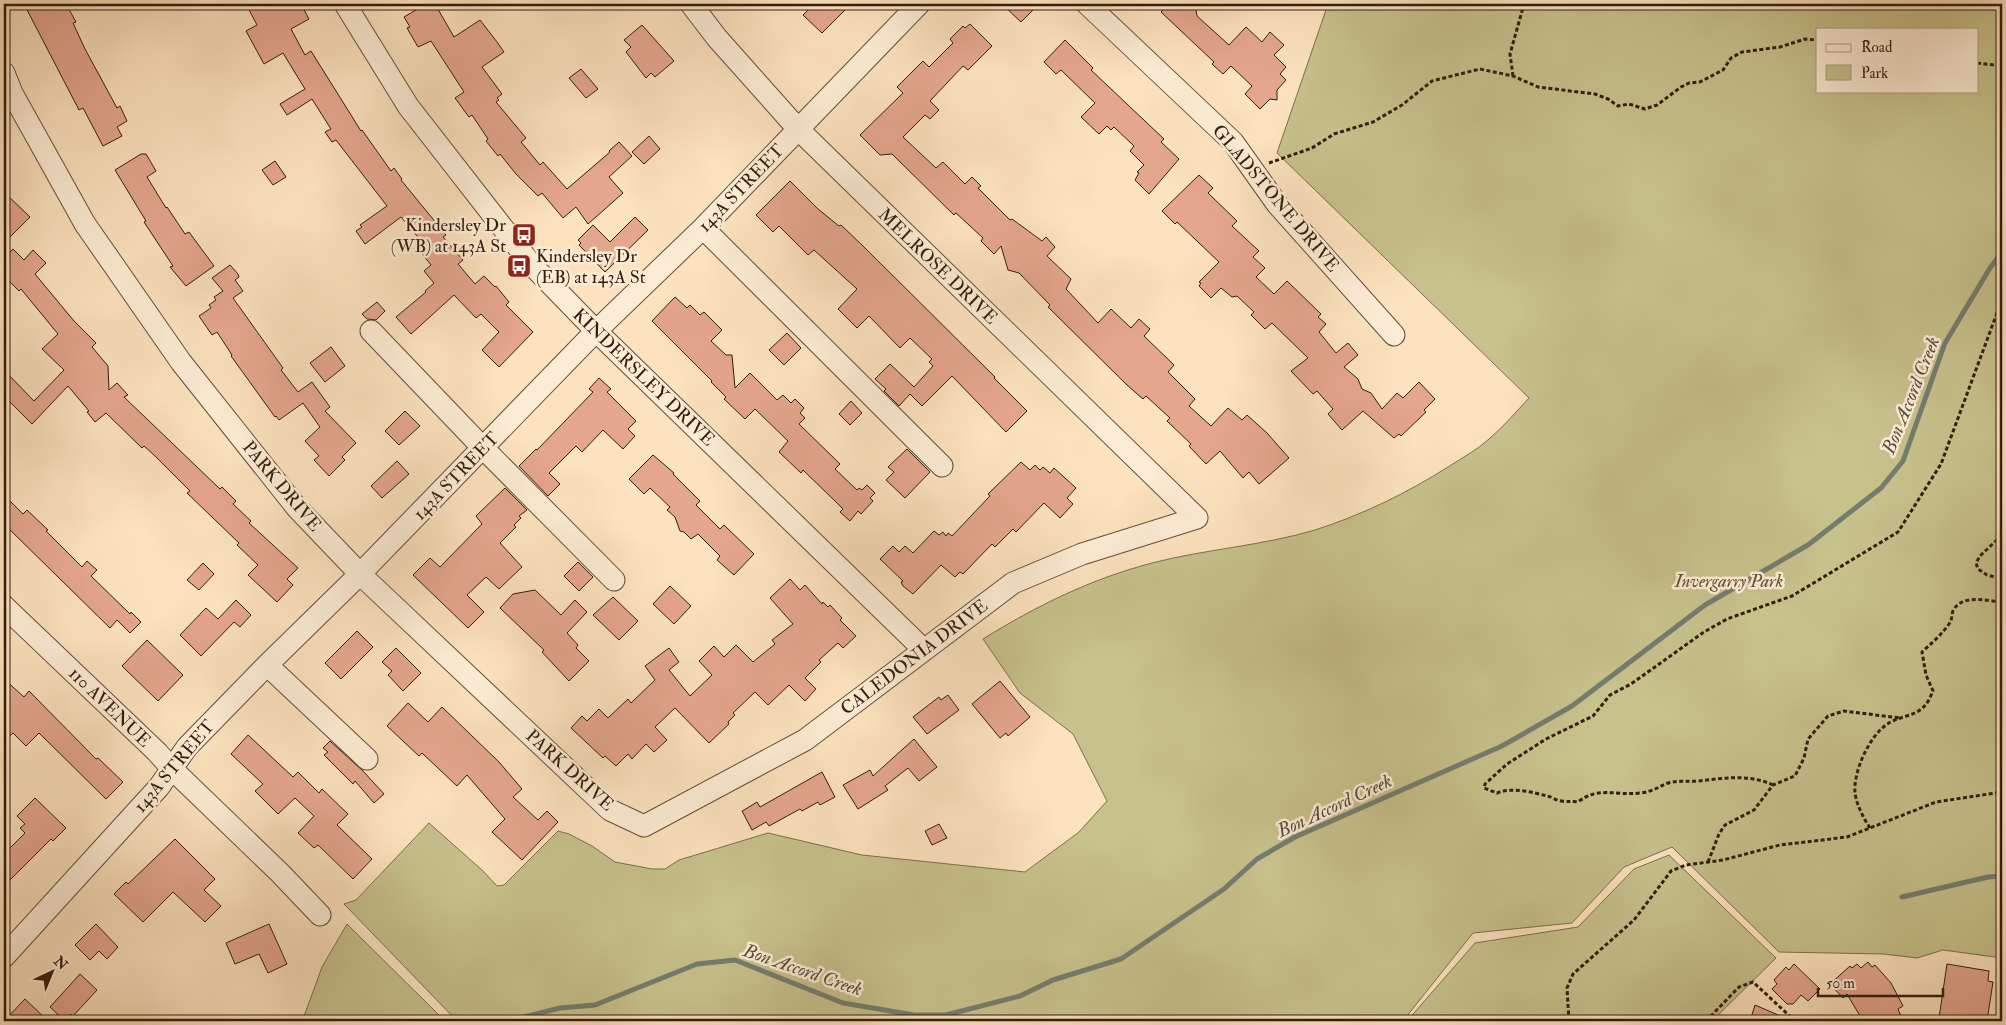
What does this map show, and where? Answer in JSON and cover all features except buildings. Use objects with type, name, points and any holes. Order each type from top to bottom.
[{"type":"street","name":"KINDERSLEY DRIVE","points":[[345,4],[408,106],[481,203],[531,264],[596,331],[923,649]]},
{"type":"street","name":"MELROSE DRIVE","points":[[691,4],[717,38],[798,129],[1197,518]]},
{"type":"street","name":"143A STREET","points":[[4,957],[159,787],[187,747],[360,574],[596,331],[703,228],[919,4]]},
{"type":"street","name":"GLADSTONE DRIVE","points":[[1087,4],[1233,142],[1277,204],[1394,335]]},
{"type":"street","name":"PARK DRIVE","points":[[4,73],[12,93],[85,224],[181,362],[297,508],[360,574],[610,810],[644,826]]},
{"type":"street","points":[[703,228],[942,466]]},
{"type":"street","points":[[371,330],[483,448],[614,580]]},
{"type":"street","name":"CALEDONIA DRIVE","points":[[644,826],[805,740],[923,649],[1013,583],[1082,554],[1197,518]]},
{"type":"street","name":"110 AVENUE","points":[[4,608],[158,752],[172,769],[280,873],[320,916]]},
{"type":"street","points":[[267,665],[367,759]]},
{"type":"path","points":[[1513,76],[1510,54],[1524,4]]},
{"type":"path","points":[[1264,167],[1312,148],[1334,134],[1373,122],[1402,105],[1432,81],[1480,69],[1513,76],[1538,87],[1595,94],[1608,99],[1618,106],[1629,104],[1645,109],[1657,104],[1689,83],[1700,82],[1713,76],[1723,70],[1731,58],[1742,52],[1780,47],[1805,39],[1816,40]]},
{"type":"path","points":[[1978,63],[2002,66]]},
{"type":"path","points":[[1774,785],[1760,779],[1715,777],[1698,781],[1683,780],[1667,784],[1656,790],[1641,793],[1623,795],[1600,792],[1587,795],[1578,802],[1562,801],[1520,791],[1503,790],[1497,793],[1484,788],[1492,776],[1507,764],[1546,738],[1593,716],[1610,695],[1631,684],[1704,632],[1727,619],[1792,596],[1898,532],[1941,464],[1997,314],[2002,307]]},
{"type":"path","points":[[2002,535],[1980,556],[1976,563],[1978,569],[1982,572],[2002,579]]},
{"type":"path","points":[[1870,828],[1860,810],[1855,791],[1858,772],[1864,754],[1874,736],[1887,724],[1919,710],[1926,704],[1933,691],[1926,675],[1922,652],[1939,636],[1951,621],[1954,609],[1964,601],[1978,599],[1999,602],[2002,599]]},
{"type":"path","points":[[1708,862],[1725,824],[1754,810],[1774,785],[1794,776],[1804,758],[1808,739],[1828,716],[1844,711],[1901,718]]},
{"type":"path","points":[[1569,1021],[1567,988],[1573,974],[1634,920],[1671,872],[1686,865],[1723,860],[1780,845],[1847,837],[1936,802],[2002,792]]},
{"type":"path","points":[[1706,1021],[1739,986],[1753,982],[1795,1021]]},
{"type":"green space","name":"Invergarry Park","points":[[1328,4],[2002,4],[2002,958],[1943,950],[1917,958],[1884,954],[1779,952],[1672,847],[1624,867],[1572,923],[1473,933],[1403,1021],[457,1021],[344,904],[356,900],[429,823],[482,870],[497,886],[504,885],[558,831],[569,834],[592,846],[615,862],[652,869],[665,869],[679,860],[768,833],[862,855],[1025,872],[1079,832],[1107,801],[1073,734],[1020,693],[983,639],[1023,615],[1107,577],[1172,558],[1254,544],[1315,530],[1384,503],[1432,477],[1484,443],[1529,398],[1277,153]]},
{"type":"green space","points":[[1669,855],[1776,958],[1712,1021],[1407,1021],[1475,943],[1578,927],[1634,869]]},
{"type":"green space","points":[[347,924],[445,1021],[283,1021],[303,1019],[322,967]]},
{"type":"waterway","name":"Bon Accord Creek","points":[[508,1021],[560,1008],[595,1005],[697,964],[735,960],[843,1003],[914,1015],[946,1015],[1020,996],[1053,980],[1121,959],[1224,889],[1257,859],[1295,837],[1502,746],[1572,706],[1705,605],[1808,545],[1881,488],[1903,461],[1945,343],[1990,268],[2002,252]]},
{"type":"waterway","points":[[1902,897],[1988,877],[2002,876]]},
{"type":"place","name":"Kindersley Dr (WB) at 143A St","points":[[524,235]]},
{"type":"place","name":"Kindersley Dr (EB) at 143A St","points":[[519,266]]}]
